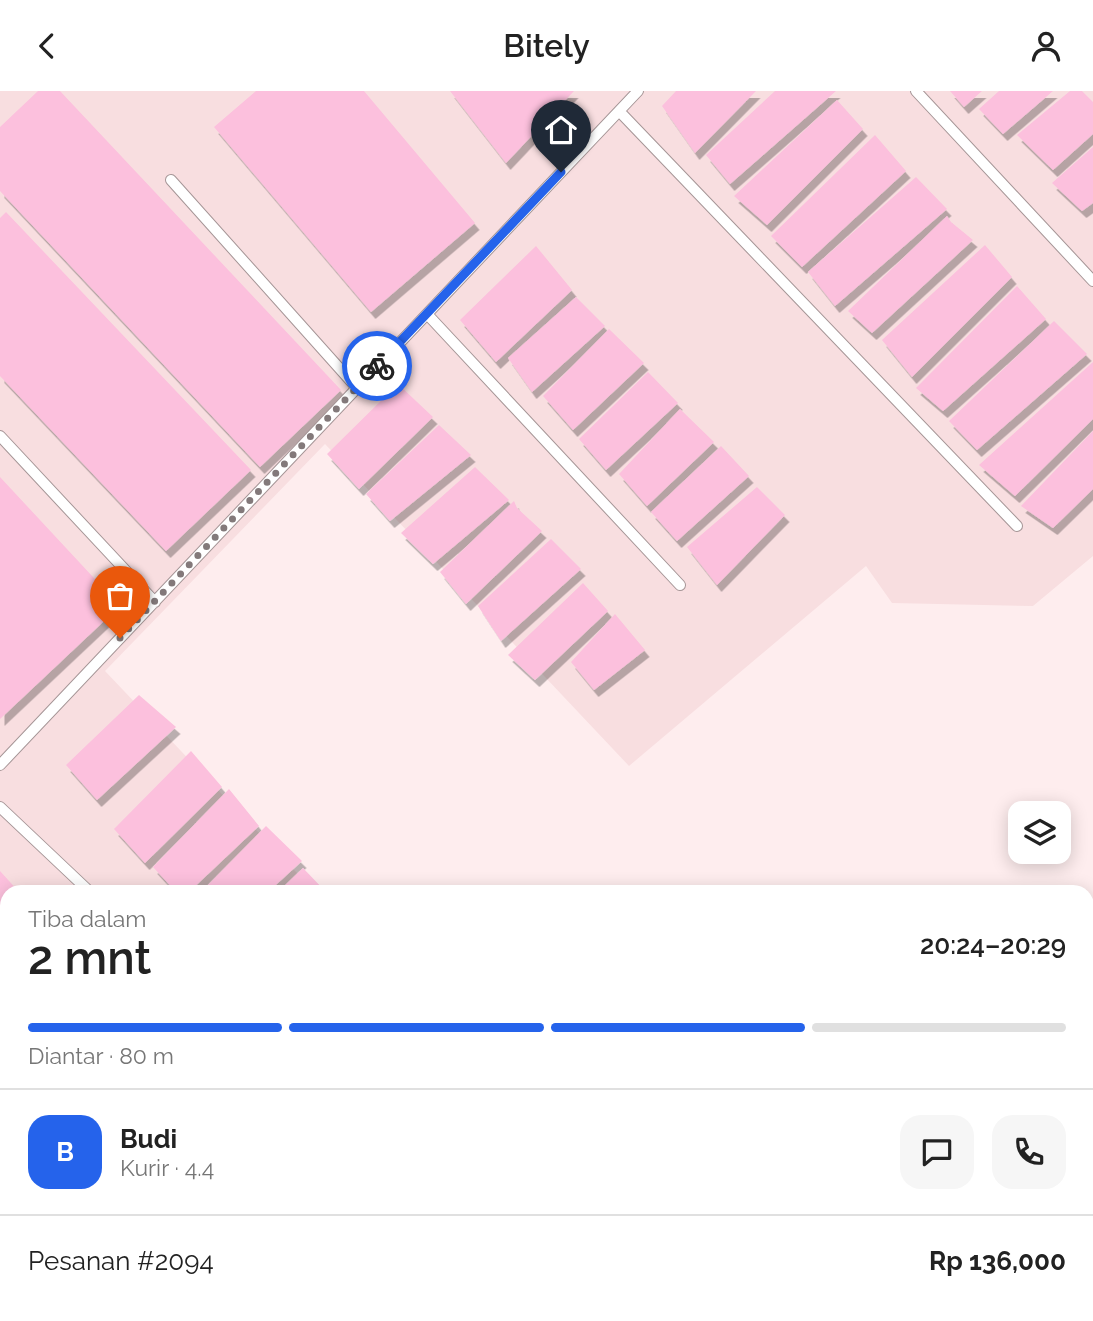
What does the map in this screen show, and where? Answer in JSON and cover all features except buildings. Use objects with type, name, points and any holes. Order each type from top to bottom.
[{"type":"lane","points":[[0,765],[638,91]]},
{"type":"lane","points":[[916,91],[1093,281]]},
{"type":"lane","points":[[619,111],[1017,526]]},
{"type":"lane","points":[[170,180],[357,388]]},
{"type":"lane","points":[[426,314],[680,585]]},
{"type":"lane","points":[[0,436],[155,602]]},
{"type":"lane","points":[[0,807],[83,885]]},
{"type":"shaded area","points":[[0,91],[1093,91],[1093,556],[1033,606],[892,603],[866,566],[629,766],[325,444],[105,671],[308,885],[0,885]]},
{"type":"way so far","points":[[120,638],[377,366]]},
{"type":"route","points":[[377,366],[561,172]]}]
